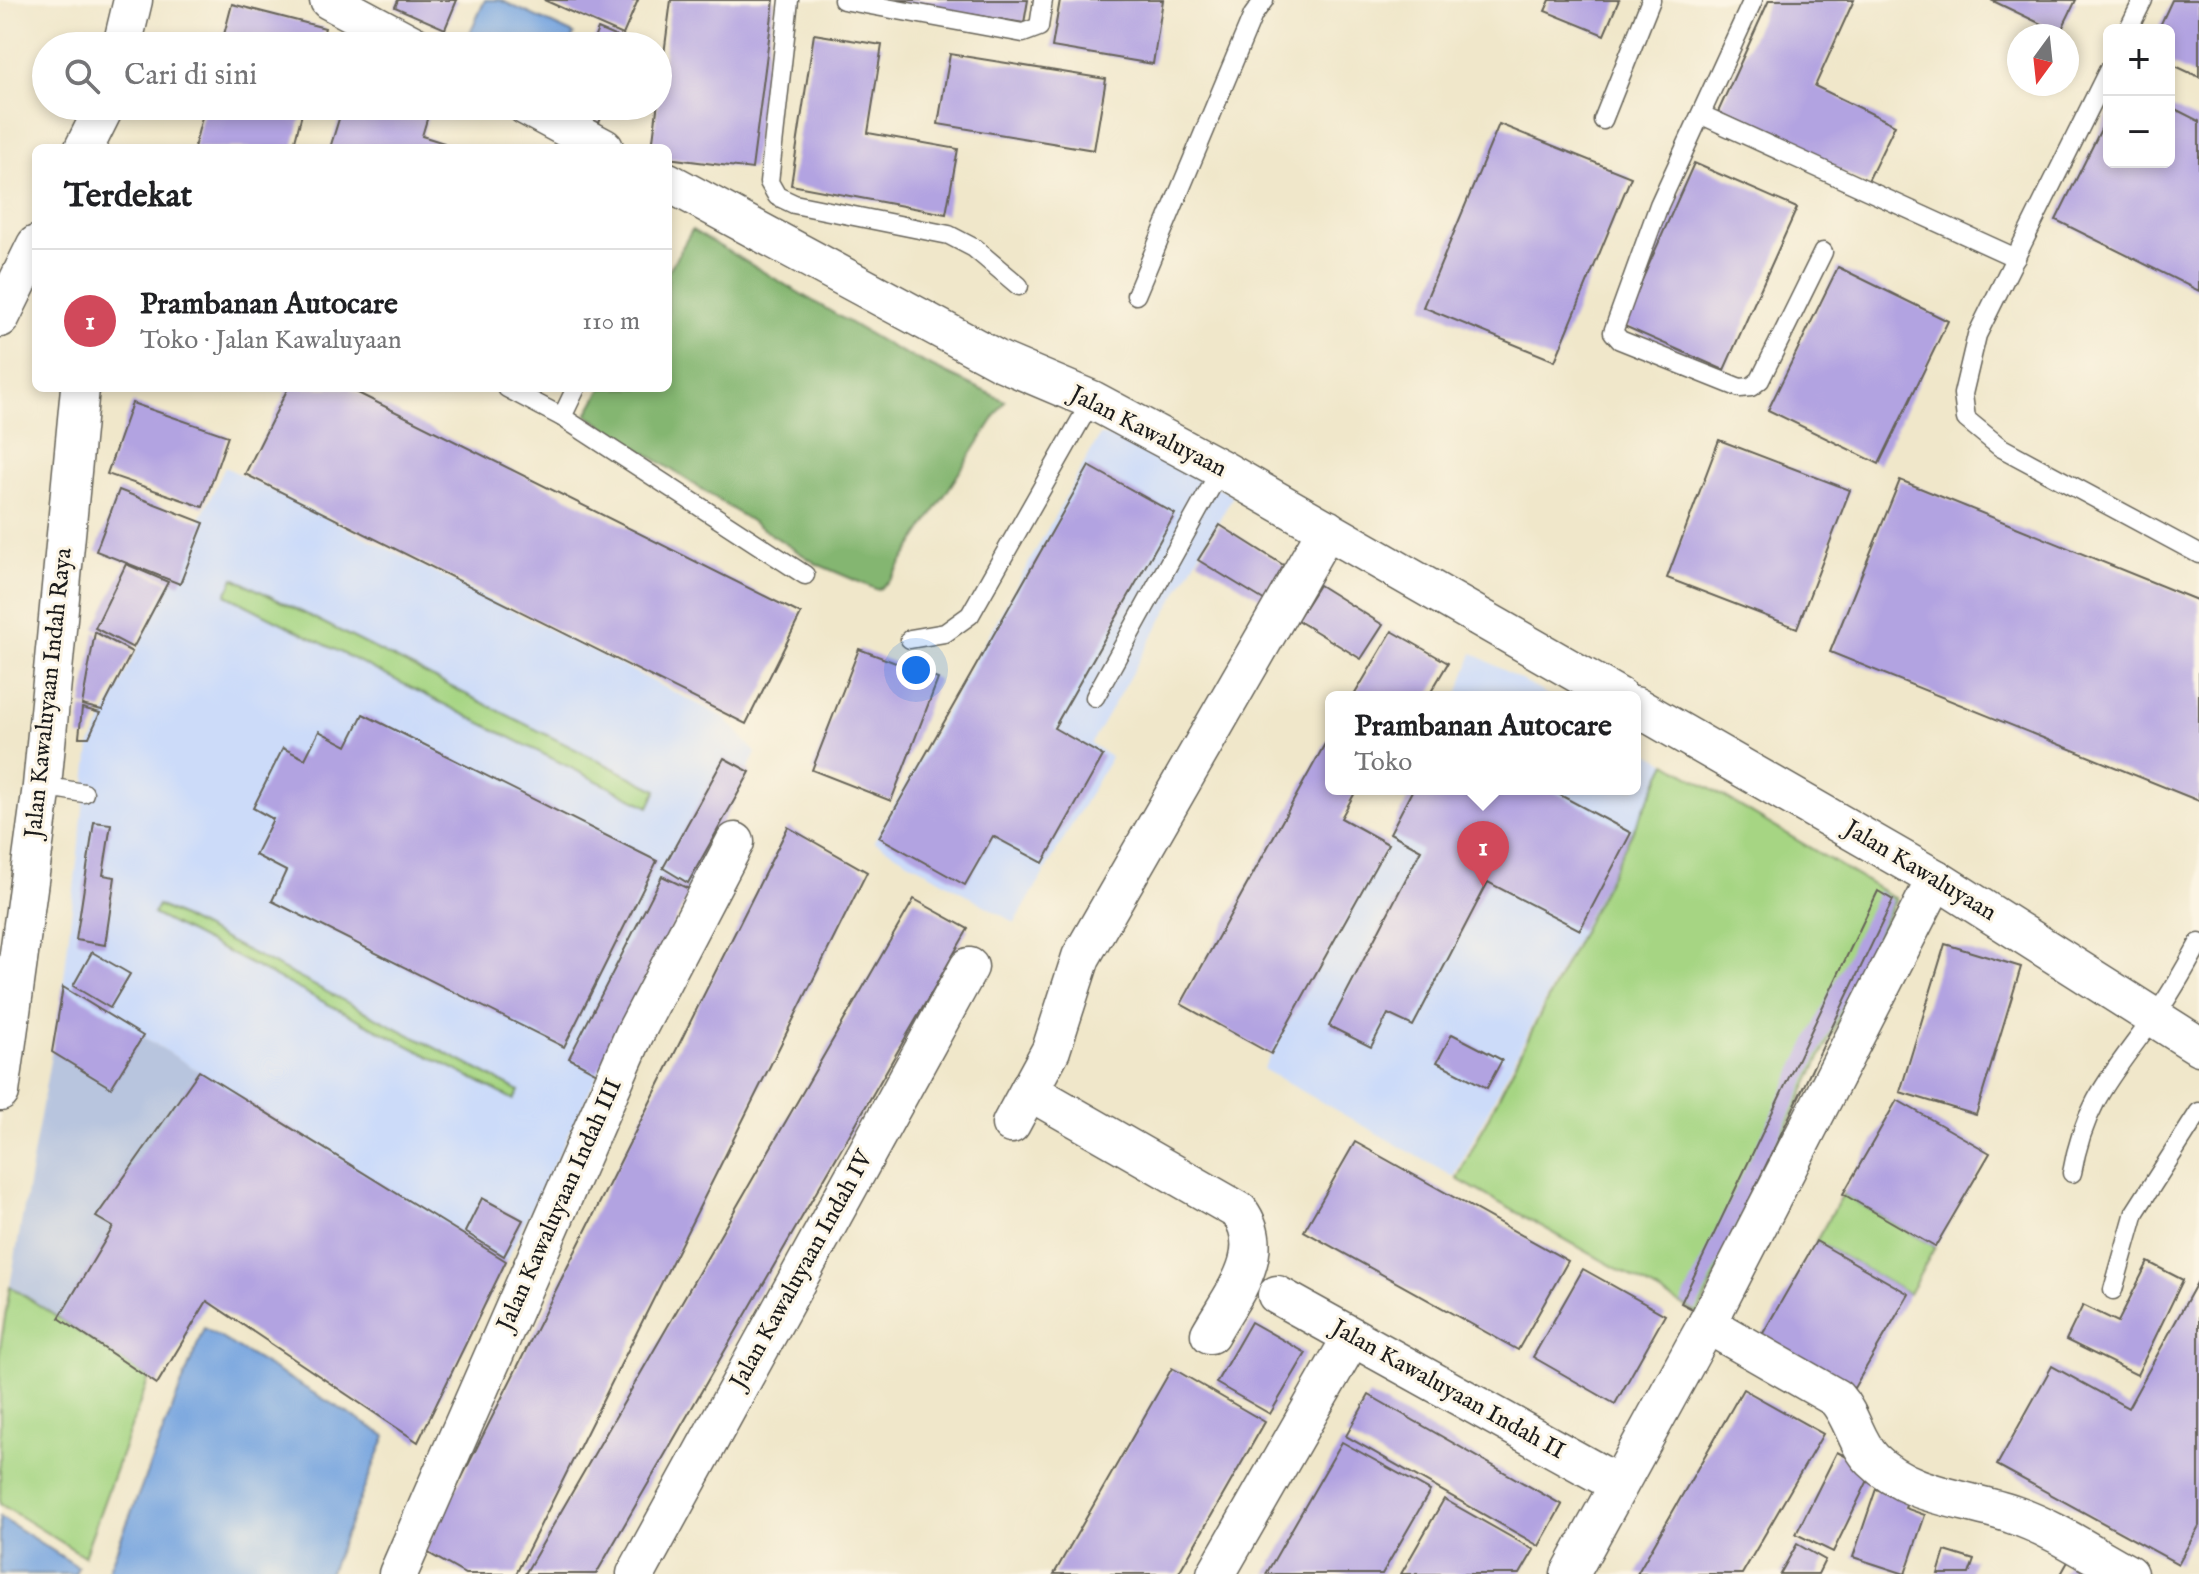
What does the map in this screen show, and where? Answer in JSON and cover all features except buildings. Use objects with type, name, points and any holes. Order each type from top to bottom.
[{"type":"street","points":[[125,32],[133,0]]},
{"type":"street","points":[[329,0],[389,32]]},
{"type":"street","points":[[86,144],[99,120]]},
{"type":"street","points":[[104,144],[105,120]]},
{"type":"street","points":[[549,120],[588,144]]},
{"type":"street","name":"Jalan Kawaluyaan","points":[[672,184],[1000,361],[1092,400],[1221,469],[1609,691]]},
{"type":"street","points":[[0,318],[32,253]]},
{"type":"street","name":"Jalan Kawaluyaan Indah Raya","points":[[0,1092],[42,786],[80,392]]},
{"type":"street","points":[[1011,1124],[1051,1050],[1081,957],[1327,529]]},
{"type":"street","name":"Jalan Kawaluyaan","points":[[1641,709],[1936,879],[2199,1046]]},
{"type":"street","name":"Jalan Kawaluyaan Indah III","points":[[398,1574],[634,1035],[735,842]]},
{"type":"street","points":[[1570,1574],[1707,1324],[1936,879]]},
{"type":"street","name":"Jalan Kawaluyaan Indah IV","points":[[636,1574],[969,967]]},
{"type":"street","points":[[1029,1091],[1239,1211],[1248,1223],[1253,1236],[1251,1257],[1210,1334]]},
{"type":"street","name":"Jalan Kawaluyaan Indah II","points":[[1277,1295],[1618,1484]]},
{"type":"street","points":[[1707,1324],[1836,1398],[1848,1412],[1857,1439],[1871,1459],[1894,1478],[1931,1493],[2017,1516],[2128,1574]]},
{"type":"street","points":[[1216,1574],[1352,1337]]},
{"type":"lane","points":[[789,0],[769,182],[777,196],[794,204],[949,235],[974,248],[1019,286]]},
{"type":"lane","points":[[843,0],[1023,33],[1039,27],[1043,0]]},
{"type":"lane","points":[[1136,295],[1253,15],[1264,0]]},
{"type":"lane","points":[[1603,120],[1651,0]]},
{"type":"lane","points":[[1753,0],[1659,205],[1613,332],[1620,340],[1740,388],[1751,387],[1760,380],[1823,252]]},
{"type":"lane","points":[[2131,24],[2143,0]]},
{"type":"lane","points":[[2103,81],[1977,335],[1963,394],[1966,419],[2000,447],[2199,554]]},
{"type":"lane","points":[[1702,115],[2016,258]]},
{"type":"lane","points":[[515,392],[562,417],[805,575]]},
{"type":"lane","points":[[562,417],[574,392]]},
{"type":"lane","points":[[910,639],[945,633],[970,615],[1092,400]]},
{"type":"lane","points":[[1095,697],[1221,469]]},
{"type":"lane","points":[[42,786],[84,793]]},
{"type":"lane","points":[[2072,1173],[2077,1143],[2098,1092],[2155,1017],[2199,943]]},
{"type":"lane","points":[[2113,1290],[2135,1212],[2199,1112]]},
{"type":"shaded area","points":[[1100,435],[1130,441],[1233,496],[1091,744],[1111,757],[1015,923],[874,841]]},
{"type":"shaded area","points":[[225,467],[724,717],[756,753],[506,1261],[63,987],[90,747]]},
{"type":"shaded area","points":[[1473,653],[1540,691],[1459,691]]},
{"type":"shaded area","points":[[1641,748],[1667,763],[1454,1177],[1263,1069],[1388,844],[1410,795],[1641,795]]},
{"type":"shaded area","points":[[63,987],[506,1261],[418,1442],[208,1302],[157,1384],[10,1286]]},
{"type":"green space","points":[[692,230],[893,348],[1005,401],[891,579],[878,590],[817,564],[587,415],[600,392],[672,392],[672,265]]},
{"type":"green space","points":[[234,578],[657,790],[649,807],[226,595]]},
{"type":"green space","points":[[1667,763],[1896,899],[1698,1314],[1457,1179]]},
{"type":"green space","points":[[158,905],[519,1091],[514,1100],[153,914]]},
{"type":"green space","points":[[1843,1194],[1935,1247],[1909,1294],[1816,1241]]},
{"type":"green space","points":[[10,1286],[149,1378],[84,1556],[0,1504],[0,1348]]},
{"type":"water","points":[[485,0],[500,0],[570,32],[470,32]]},
{"type":"water","points":[[204,1328],[386,1436],[329,1574],[107,1574]]},
{"type":"water","points":[[0,1517],[78,1567],[75,1574],[0,1574]]},
{"type":"place","name":"Prambanan Autocare","points":[[1483,887]]}]
